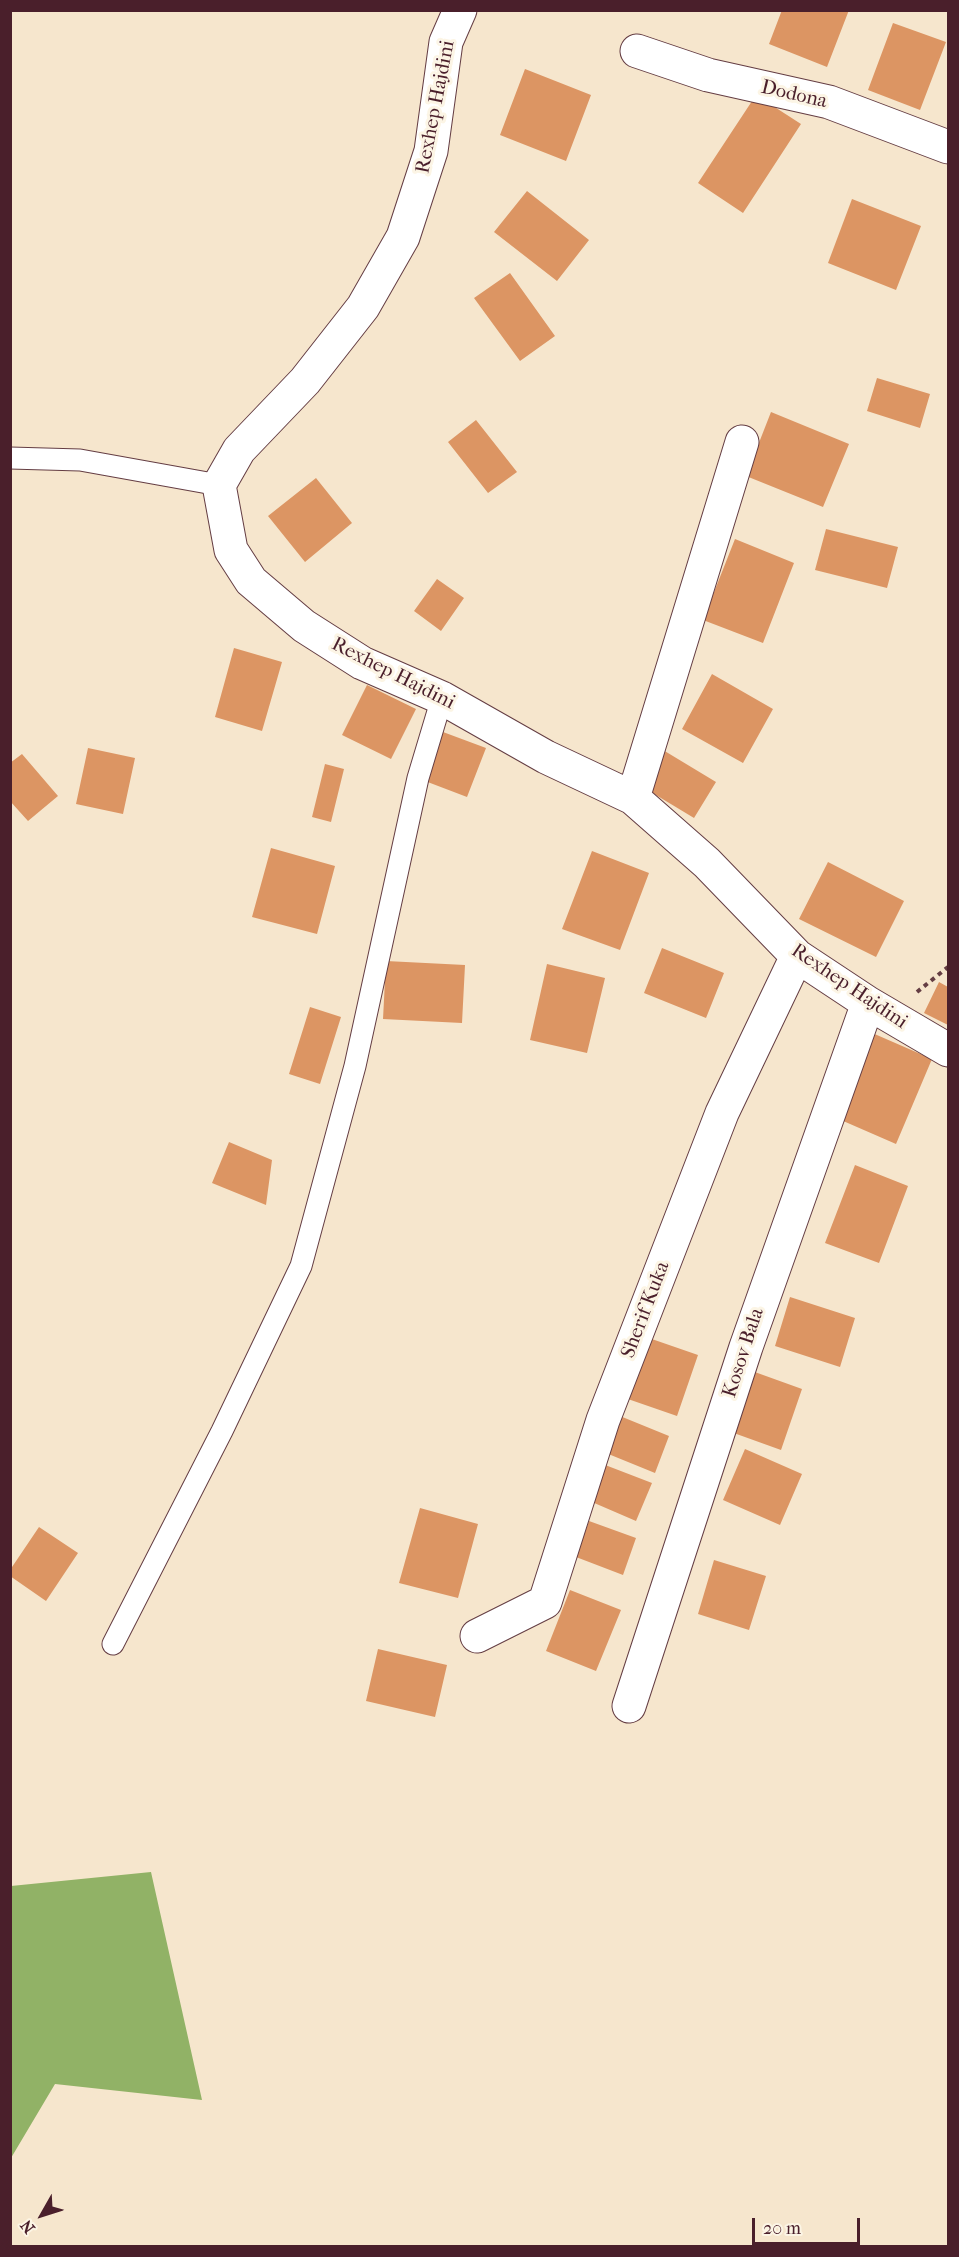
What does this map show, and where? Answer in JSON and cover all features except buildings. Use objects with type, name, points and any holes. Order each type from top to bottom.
[{"type":"street","name":"Rexhep Hajdini","points":[[460,10],[446,42],[431,151],[403,237],[363,307],[305,381],[239,450],[219,485],[231,550],[251,581],[304,626],[362,663],[442,698],[546,757],[633,798],[706,863],[797,956],[868,1003],[948,1050]]},
{"type":"street","name":"Dodona","points":[[637,51],[708,75],[829,102],[948,147]]},
{"type":"street","points":[[633,798],[742,442]]},
{"type":"street","name":"Sherif Kuka","points":[[477,1636],[545,1602],[603,1420],[722,1113],[797,956]]},
{"type":"street","name":"Kosov Bala","points":[[629,1706],[749,1335],[868,1003]]},
{"type":"lane","points":[[10,458],[80,460],[219,485]]},
{"type":"lane","points":[[113,1644],[222,1431],[301,1266],[355,1066],[418,778],[442,698]]},
{"type":"green space","points":[[151,1872],[202,2100],[55,2084],[11,2158],[11,1886]]}]
